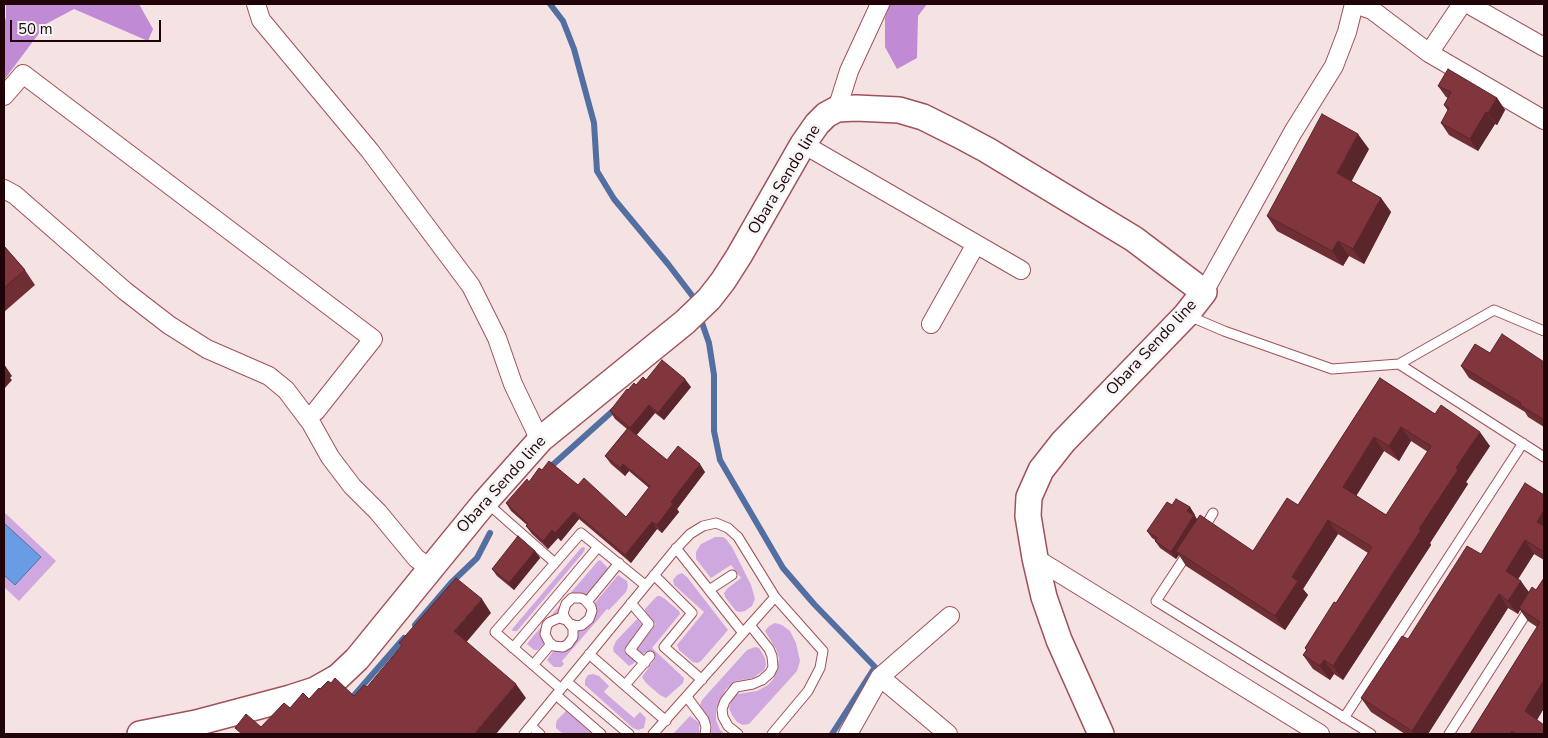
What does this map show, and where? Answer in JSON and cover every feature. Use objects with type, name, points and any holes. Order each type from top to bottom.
[{"type":"main road","name":"Obara Sendo line","points":[[140,734],[196,729],[315,690],[338,677],[357,659],[484,502],[541,439],[685,322],[709,299],[739,256],[803,144],[817,124],[826,115],[837,110],[856,108],[899,110],[923,117],[959,135],[1134,239],[1204,292],[1186,315],[1063,442],[1040,470],[1029,498],[1028,516],[1044,596],[1059,640],[1101,734]]},
{"type":"street","points":[[256,4],[261,20],[370,151],[471,286],[497,338],[513,384],[541,439]]},
{"type":"street","points":[[837,110],[849,71],[880,4]]},
{"type":"street","points":[[1204,292],[1293,132],[1334,66],[1355,4],[1372,10],[1429,53],[1544,120]]},
{"type":"street","points":[[1429,53],[1462,4]]},
{"type":"street","points":[[1468,4],[1544,48]]},
{"type":"street","points":[[4,96],[23,74],[374,339],[316,411],[307,418]]},
{"type":"street","points":[[803,144],[1021,270]]},
{"type":"street","points":[[4,189],[15,195],[125,291],[169,325],[207,349],[269,376],[286,390],[307,418],[330,457],[352,486],[378,512],[416,558],[429,568]]},
{"type":"street","points":[[931,324],[976,244]]},
{"type":"street","points":[[1035,558],[1320,734]]},
{"type":"street","points":[[848,734],[880,677],[950,616]]},
{"type":"street","points":[[880,677],[948,734]]},
{"type":"lane","points":[[1186,315],[1224,331],[1332,369],[1399,364],[1494,310],[1544,331]]},
{"type":"lane","points":[[1399,364],[1544,457]]},
{"type":"lane","points":[[1344,718],[1523,443]]},
{"type":"lane","points":[[484,502],[555,563]]},
{"type":"lane","points":[[1213,513],[1156,601],[1371,734]]},
{"type":"lane","points":[[524,734],[676,548],[690,534],[703,526],[716,523],[728,528],[738,537],[774,597],[823,651],[820,668],[808,691],[772,734]]},
{"type":"lane","points":[[629,734],[561,689],[495,632],[581,533],[646,585]]},
{"type":"lane","points":[[513,648],[598,547]]},
{"type":"lane","points":[[676,548],[743,632]]},
{"type":"lane","points":[[587,602],[619,564]]},
{"type":"lane","points":[[654,575],[692,613],[664,646],[702,680]]},
{"type":"lane","points":[[710,590],[732,575]]},
{"type":"lane","points":[[587,602],[577,597],[568,600],[563,613],[569,622],[573,628],[573,637],[568,644],[558,647],[551,644],[545,634],[547,625],[559,618],[569,622],[582,625],[589,619],[592,611],[587,602]]},
{"type":"lane","points":[[653,734],[774,597]]},
{"type":"lane","points":[[1449,734],[1534,601]]},
{"type":"lane","points":[[625,685],[648,660],[630,650],[649,624],[631,602]]},
{"type":"lane","points":[[738,734],[728,726],[723,717],[722,709],[725,701],[736,687],[753,684],[762,680],[770,673],[773,667],[769,649],[750,625]]},
{"type":"lane","points":[[533,665],[551,644]]},
{"type":"lane","points":[[589,654],[666,721]]},
{"type":"lane","points":[[561,689],[601,734]]},
{"type":"lane","points":[[687,697],[704,720],[705,734]]},
{"type":"lane","points":[[531,726],[540,734]]},
{"type":"shaded area","points":[[6,4],[139,4],[153,29],[148,41],[74,9],[46,24],[4,80],[4,22],[6,18]]},
{"type":"shaded area","points":[[890,4],[927,4],[918,16],[917,58],[897,69],[885,47],[885,18]]},
{"type":"shaded area","points":[[4,512],[56,561],[19,601],[4,587]]},
{"type":"shaded area","points":[[715,537],[723,537],[732,547],[751,585],[755,599],[752,606],[745,611],[736,611],[725,597],[724,593],[728,588],[741,578],[731,565],[711,578],[696,559],[696,552],[701,544]]},
{"type":"shaded area","points":[[584,547],[583,553],[517,631],[512,631],[581,548]]},
{"type":"shaded area","points":[[600,560],[608,568],[607,570],[585,596],[577,594],[561,615],[554,616],[545,642],[538,650],[534,650],[527,644]]},
{"type":"shaded area","points":[[682,573],[728,630],[701,661],[697,663],[693,662],[679,650],[677,645],[704,612],[674,585],[673,580]]},
{"type":"shaded area","points":[[618,575],[627,581],[626,592],[609,610],[607,609],[562,661],[564,664],[561,667],[554,667],[547,660],[549,657],[555,649],[562,650],[577,629],[585,628],[591,624],[596,611],[594,604]]},
{"type":"shaded area","points":[[657,596],[665,599],[680,614],[652,648],[684,678],[683,683],[666,698],[646,683],[642,677],[656,657],[649,651],[642,654],[636,649],[656,624],[645,612],[645,609]]},
{"type":"shaded area","points":[[637,619],[643,626],[624,650],[635,661],[629,666],[614,652],[613,648],[616,641]]},
{"type":"shaded area","points":[[775,623],[782,625],[790,631],[796,643],[800,661],[797,671],[749,724],[743,725],[737,722],[729,708],[732,699],[738,694],[757,691],[768,685],[774,678],[779,658],[765,631]]},
{"type":"shaded area","points":[[755,647],[759,648],[765,658],[766,665],[764,670],[753,678],[735,681],[726,689],[716,708],[716,720],[720,730],[725,734],[711,734],[712,725],[700,705],[702,700],[747,650]]},
{"type":"shaded area","points":[[588,675],[599,676],[609,686],[604,692],[634,718],[640,712],[646,718],[644,728],[638,730],[633,728],[585,685]]},
{"type":"shaded area","points":[[566,711],[594,734],[563,734],[556,728],[556,724],[557,720]]},
{"type":"shaded area","points":[[690,716],[699,723],[699,734],[673,734]]},
{"type":"water","points":[[4,523],[41,557],[15,585],[4,575]]},
{"type":"building","points":[[1448,69],[1497,98],[1470,139],[1441,123],[1449,108],[1444,105],[1451,92],[1438,86]]},
{"type":"building","points":[[1322,114],[1358,134],[1337,173],[1381,198],[1353,249],[1338,241],[1332,251],[1267,216]]},
{"type":"building","points":[[4,246],[25,270],[4,288]]},
{"type":"building","points":[[1502,334],[1544,362],[1544,420],[1520,405],[1521,403],[1461,366],[1475,344],[1490,353]]},
{"type":"building","points":[[662,360],[685,379],[658,413],[649,405],[630,428],[610,411],[627,389],[634,383],[636,385],[643,377],[646,380]]},
{"type":"building","points":[[1380,378],[1435,414],[1441,405],[1480,432],[1456,468],[1458,470],[1419,529],[1421,530],[1333,666],[1324,660],[1320,666],[1303,655],[1307,650],[1305,648],[1372,547],[1328,520],[1292,577],[1298,581],[1275,616],[1176,551],[1200,515],[1253,551],[1287,498],[1298,505]],"holes":[[[1401,427],[1431,446],[1386,515],[1343,487],[1374,437],[1389,446]]]},
{"type":"building","points":[[628,428],[667,460],[678,446],[700,464],[671,502],[673,504],[657,525],[652,522],[625,555],[574,512],[555,533],[552,530],[543,541],[526,526],[528,524],[506,503],[527,479],[529,482],[539,468],[542,470],[549,461],[578,485],[584,478],[626,517],[650,486],[623,464],[620,468],[605,456]]},
{"type":"building","points":[[1525,483],[1544,495],[1544,510],[1537,522],[1544,526],[1544,552],[1525,540],[1506,571],[1521,581],[1508,601],[1499,594],[1412,731],[1361,698],[1402,636],[1408,639],[1467,546],[1481,554]]},
{"type":"building","points":[[1176,499],[1190,507],[1187,511],[1194,515],[1171,552],[1155,541],[1157,538],[1147,531],[1167,502],[1172,505]]},
{"type":"building","points":[[518,536],[535,551],[509,583],[492,569]]},
{"type":"building","points":[[456,578],[482,599],[454,631],[516,684],[474,734],[242,734],[235,728],[246,714],[261,727],[284,703],[290,708],[303,693],[309,699],[319,688],[328,681],[331,683],[335,678],[354,696],[364,685],[367,687],[402,645],[399,643]]},
{"type":"building","points":[[1544,578],[1544,680],[1525,711],[1544,725],[1544,734],[1516,734],[1512,731],[1510,734],[1470,734],[1540,622],[1519,608],[1532,587],[1536,590]]},
{"type":"waterway","points":[[550,4],[563,21],[574,49],[594,123],[597,171],[614,199],[668,264],[694,298],[696,305]]},
{"type":"waterway","points":[[700,317],[709,343],[714,375],[714,431],[720,460],[783,568],[814,604],[875,667],[832,734]]},
{"type":"waterway","points":[[547,470],[616,408]]},
{"type":"waterway","points":[[415,625],[451,583],[477,558],[490,533]]},
{"type":"waterway","points":[[350,700],[404,638]]}]
